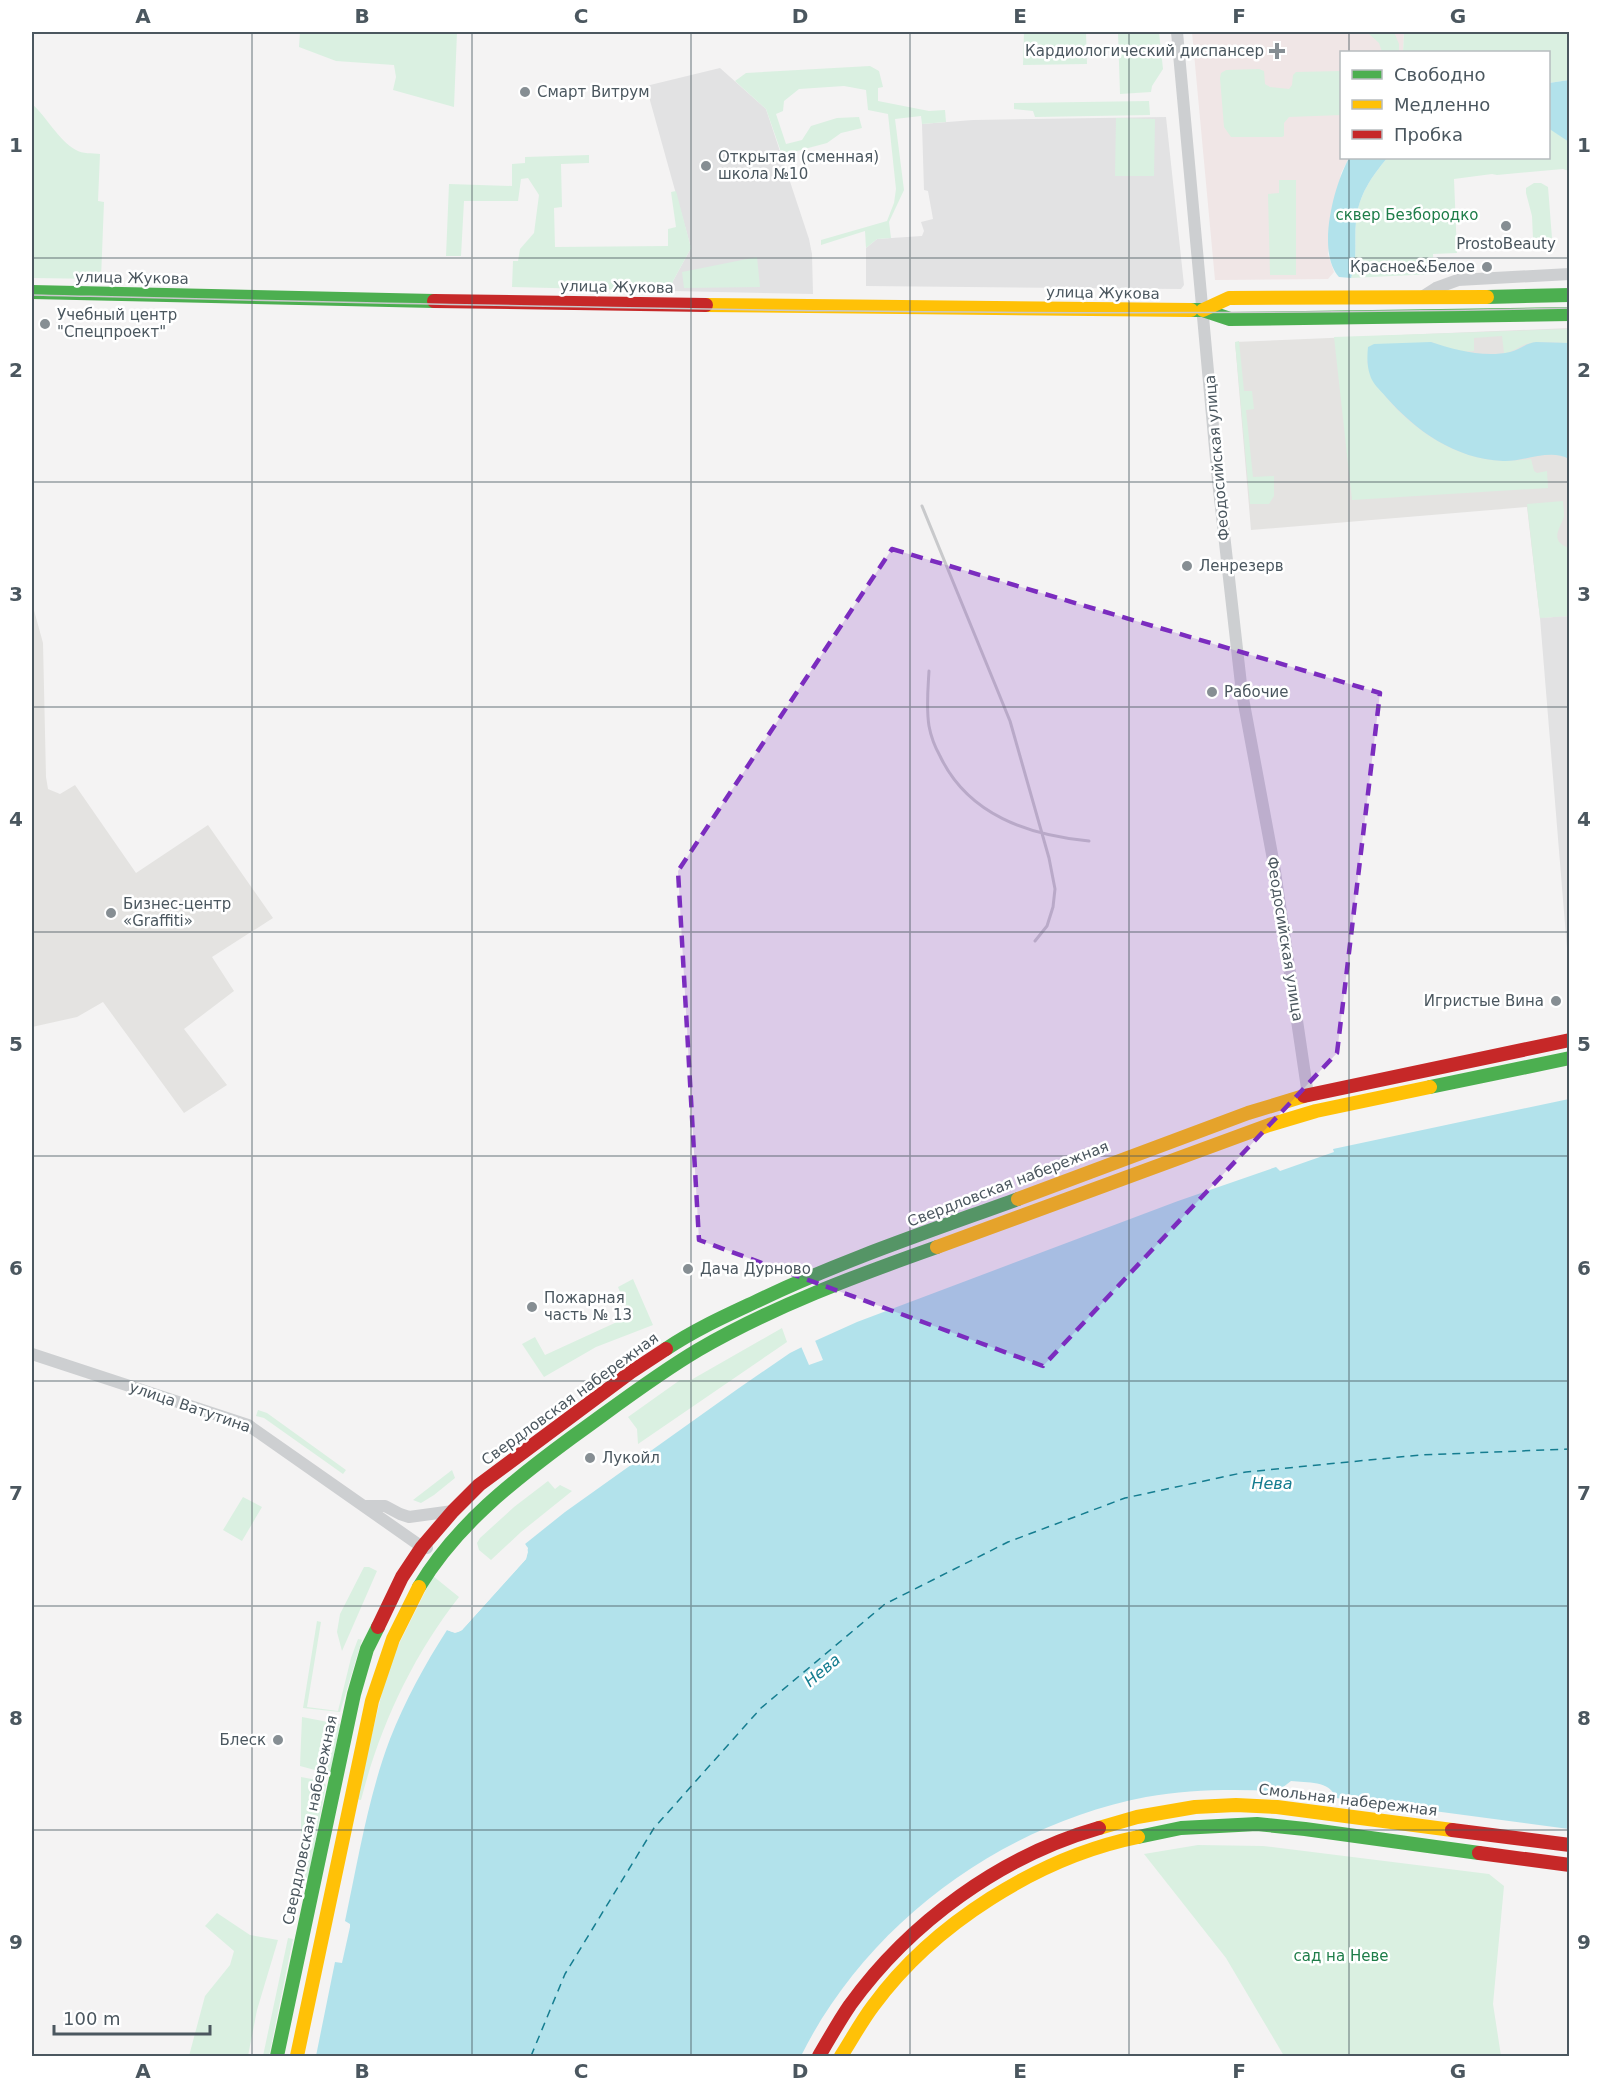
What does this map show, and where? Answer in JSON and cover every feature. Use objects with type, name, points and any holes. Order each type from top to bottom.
[{"type":"main road","name":"улица Жукова","points":[[32,292],[456,302],[1203,310],[1230,319],[1569,314]]},
{"type":"main road","name":"улица Жукова","points":[[1203,310],[1229,298],[1569,295]]},
{"type":"main road","name":"Свердловская набережная","points":[[277,2056],[354,1694],[368,1648],[402,1577],[422,1547],[479,1485],[670,1346],[722,1317],[834,1267],[1248,1113],[1308,1095],[1569,1040]]},
{"type":"main road","points":[[297,2056],[372,1701],[386,1656],[402,1619],[423,1581],[443,1552],[464,1527],[496,1497],[546,1456],[678,1362],[728,1333],[790,1302],[840,1282],[1269,1125],[1316,1111],[1569,1058]]},
{"type":"main road","name":"Смольная набережная","points":[[819,2056],[855,2000],[884,1963],[920,1927],[955,1899],[992,1874],[1068,1837],[1108,1824],[1149,1814],[1197,1807],[1259,1806],[1569,1845]]},
{"type":"main road","points":[[841,2056],[871,2010],[899,1975],[933,1942],[968,1914],[1035,1873],[1075,1855],[1113,1842],[1198,1826],[1241,1824],[1303,1829],[1569,1865]]},
{"type":"street","name":"Феодосийская улица","points":[[1177,32],[1218,481],[1242,693],[1274,865],[1308,1095]]},
{"type":"street","points":[[1421,298],[1436,288],[1458,280],[1569,274]]},
{"type":"street","name":"улица Ватутина","points":[[32,1354],[248,1425],[422,1547],[443,1552]]},
{"type":"street","name":"улица Ватутина","points":[[365,1506],[385,1506],[409,1517],[453,1511]]},
{"type":"highlighted area","points":[[892,549],[1380,693],[1337,1053],[1043,1366],[699,1240],[678,871]]},
{"type":"shaded area","points":[[1192,32],[1404,32],[1403,51],[1340,51],[1340,159],[1348,159],[1341,173],[1328,254],[1334,272],[1328,279],[1215,280]]},
{"type":"shaded area","points":[[720,68],[766,109],[809,239],[812,254],[813,294],[672,291],[673,281],[691,248],[646,86]]},
{"type":"shaded area","points":[[1166,117],[1184,285],[1181,289],[866,286],[866,248],[877,239],[922,236],[924,231],[921,222],[933,219],[928,191],[924,190],[922,124],[973,120]]},
{"type":"shaded area","points":[[1569,328],[1569,616],[1540,618],[1527,507],[1251,530],[1235,342]]},
{"type":"shaded area","points":[[32,603],[43,643],[48,789],[60,794],[75,785],[136,873],[208,825],[273,918],[212,957],[234,991],[184,1029],[227,1085],[184,1113],[103,1002],[77,1017],[32,1027]]},
{"type":"shaded area","points":[[1569,616],[1569,973],[1540,618]]},
{"type":"green space","points":[[300,32],[457,32],[454,107],[393,90],[396,77],[394,65],[336,61],[299,47]]},
{"type":"green space","points":[[1024,32],[1086,32],[1087,64],[1023,65]]},
{"type":"green space","points":[[1118,32],[1159,32],[1163,69],[1152,86],[1151,92],[1120,94]]},
{"type":"green space","points":[[1356,32],[1394,32],[1399,51],[1382,51],[1379,43],[1369,34]]},
{"type":"green space","points":[[1404,32],[1569,32],[1569,80],[1550,83],[1550,51],[1403,51]]},
{"type":"green space","points":[[870,66],[879,71],[883,87],[878,88],[878,101],[929,111],[945,110],[946,122],[922,124],[921,116],[895,119],[904,190],[889,222],[891,238],[877,239],[866,248],[865,231],[821,245],[821,240],[887,221],[894,203],[896,189],[888,114],[868,110],[866,90],[844,86],[799,89],[784,101],[783,111],[776,114],[786,144],[802,140],[811,126],[837,118],[859,117],[862,128],[841,133],[827,143],[782,155],[766,109],[735,81],[746,73]]},
{"type":"green space","points":[[1259,69],[1264,71],[1265,84],[1270,87],[1289,89],[1296,72],[1340,71],[1340,115],[1289,117],[1284,123],[1284,136],[1282,137],[1231,137],[1224,127],[1220,78],[1221,73],[1226,70]]},
{"type":"green space","points":[[1149,101],[1150,115],[1035,117],[1033,111],[1014,109],[1014,103]]},
{"type":"green space","points":[[32,104],[70,146],[81,152],[100,154],[98,201],[104,202],[101,279],[32,278]]},
{"type":"green space","points":[[1116,118],[1155,119],[1154,176],[1115,176]]},
{"type":"green space","name":"сквер Безбородко","points":[[1550,129],[1569,142],[1569,171],[1563,169],[1454,179],[1457,253],[1433,254],[1434,274],[1351,278],[1358,211],[1363,194],[1386,159],[1550,159]]},
{"type":"green space","points":[[589,155],[589,163],[561,164],[562,207],[554,208],[555,247],[668,246],[668,229],[676,227],[671,192],[676,191],[691,248],[673,281],[672,291],[512,287],[513,261],[518,261],[520,249],[534,233],[539,195],[528,178],[521,179],[518,201],[464,201],[461,256],[446,256],[449,184],[512,186],[512,164],[525,163],[525,157]]},
{"type":"green space","points":[[1279,180],[1296,180],[1296,275],[1270,275],[1268,194],[1279,193]]},
{"type":"green space","points":[[1534,183],[1541,183],[1548,187],[1552,238],[1533,239],[1532,216],[1526,188]]},
{"type":"green space","points":[[757,257],[760,287],[684,288],[682,272]]},
{"type":"green space","points":[[1569,329],[1569,343],[1531,343],[1504,353],[1502,336],[1474,338],[1474,351],[1460,352],[1431,342],[1367,361],[1374,379],[1384,394],[1415,426],[1442,444],[1472,456],[1504,461],[1531,459],[1534,471],[1537,473],[1547,471],[1548,488],[1352,500],[1334,337]]},
{"type":"green space","points":[[1239,341],[1244,391],[1252,391],[1254,409],[1246,410],[1253,477],[1274,476],[1274,496],[1269,504],[1250,504],[1235,342]]},
{"type":"green space","points":[[1563,501],[1564,516],[1557,538],[1569,548],[1569,616],[1540,618],[1527,504]]},
{"type":"green space","points":[[633,1279],[653,1325],[596,1347],[544,1377],[522,1344],[535,1337],[545,1355],[630,1316],[618,1287]]},
{"type":"green space","points":[[782,1328],[787,1342],[638,1444],[637,1429],[628,1417],[680,1380],[691,1380]]},
{"type":"green space","points":[[258,1410],[267,1413],[346,1470],[343,1474],[264,1418],[256,1416]]},
{"type":"green space","points":[[452,1470],[455,1478],[434,1495],[421,1503],[413,1500]]},
{"type":"green space","points":[[548,1481],[555,1489],[560,1485],[572,1491],[521,1532],[491,1560],[479,1550],[477,1543],[480,1538],[514,1507]]},
{"type":"green space","points":[[243,1497],[262,1507],[242,1541],[223,1530]]},
{"type":"green space","points":[[364,1567],[377,1571],[342,1651],[337,1632],[340,1614]]},
{"type":"green space","points":[[433,1576],[459,1597],[412,1668],[388,1719],[361,1800],[356,1799],[389,1664]]},
{"type":"green space","points":[[317,1621],[321,1622],[307,1707],[338,1711],[351,1658],[358,1639],[362,1640],[340,1712],[303,1708]]},
{"type":"green space","points":[[302,1717],[328,1722],[321,1758],[328,1760],[336,1723],[340,1724],[330,1774],[300,1766]]},
{"type":"green space","points":[[301,1777],[322,1781],[326,1785],[308,1880],[301,1879]]},
{"type":"green space","name":"сад на Неве","points":[[1198,1845],[1263,1846],[1489,1874],[1504,1886],[1493,2004],[1501,2056],[1284,2056],[1226,1958],[1144,1854]]},
{"type":"green space","points":[[217,1913],[250,1935],[278,1940],[257,2010],[248,2056],[189,2056],[205,1996],[230,1965],[234,1951],[205,1926]]},
{"type":"green space","points":[[288,1938],[293,1939],[269,2056],[263,2056]]},
{"type":"water","points":[[1570,80],[1569,142],[1550,129],[1550,83]]},
{"type":"water","points":[[1348,159],[1386,159],[1371,180],[1360,203],[1356,221],[1351,278],[1339,277],[1332,266],[1329,252],[1330,218],[1343,170]]},
{"type":"water","points":[[1431,342],[1480,354],[1510,352],[1536,342],[1569,343],[1569,459],[1562,456],[1545,455],[1511,461],[1485,459],[1453,449],[1410,421],[1372,381],[1367,358],[1368,347],[1374,344]]},
{"type":"water","name":"Нева","points":[[1569,1099],[1569,1829],[1336,1798],[1329,1788],[1323,1785],[1291,1781],[1278,1791],[1212,1790],[1146,1797],[1092,1811],[1040,1831],[991,1856],[944,1887],[901,1923],[862,1963],[829,2008],[801,2056],[316,2056],[335,1962],[342,1963],[350,1927],[350,1924],[345,1921],[370,1806],[382,1761],[402,1711],[423,1669],[447,1630],[456,1632],[462,1630],[526,1559],[528,1548],[525,1544],[565,1512],[790,1353],[857,1322],[1178,1201],[1276,1167],[1280,1171],[1334,1152],[1333,1149]]},
{"type":"pier","points":[[814,1338],[823,1360],[809,1365],[800,1344]]},
{"type":"pier","points":[[525,1544],[528,1552],[526,1559],[462,1630],[455,1633],[447,1630],[449,1627],[456,1630],[460,1628],[524,1557],[523,1546]]},
{"type":"ferry route","points":[[531,2056],[565,1974],[654,1828],[761,1708],[885,1604],[1008,1542],[1125,1498],[1246,1472],[1420,1455],[1570,1449]]},
{"type":"tram line","points":[[32,295],[608,308],[993,312],[1185,313],[1570,308]]},
{"type":"railway","points":[[922,506],[1010,721],[1049,858],[1055,889],[1053,907],[1047,926],[1035,941]]},
{"type":"railway","points":[[929,671],[928,712],[932,738],[952,776],[967,793],[983,807],[1022,827],[1089,841]]},
{"type":"traffic: fast","points":[[32,292],[434,301]]},
{"type":"traffic: fast","points":[[1487,297],[1570,295]]},
{"type":"traffic: fast","points":[[1191,310],[1203,310],[1230,319],[1570,314]]},
{"type":"traffic: fast","points":[[1430,1087],[1570,1058]]},
{"type":"traffic: fast","points":[[666,1349],[721,1318],[787,1287],[885,1247],[1018,1199]]},
{"type":"traffic: fast","points":[[419,1587],[450,1543],[487,1505],[528,1470],[666,1370],[756,1319],[845,1281],[937,1247]]},
{"type":"traffic: fast","points":[[277,2056],[354,1694],[367,1649],[378,1627]]},
{"type":"traffic: fast","points":[[1138,1837],[1181,1828],[1257,1824],[1479,1853]]},
{"type":"traffic: slow","points":[[1203,310],[1229,298],[1487,297]]},
{"type":"traffic: slow","points":[[706,305],[1191,310]]},
{"type":"traffic: slow","points":[[937,1247],[1269,1125],[1316,1111],[1430,1087]]},
{"type":"traffic: slow","points":[[1018,1199],[1248,1113],[1304,1096]]},
{"type":"traffic: slow","points":[[297,2056],[372,1701],[393,1639],[419,1587]]},
{"type":"traffic: slow","points":[[1099,1828],[1137,1817],[1195,1807],[1236,1805],[1277,1807],[1452,1830]]},
{"type":"traffic: slow","points":[[841,2056],[869,2012],[898,1976],[957,1922],[991,1898],[1063,1860],[1138,1837]]},
{"type":"traffic: jam","points":[[434,301],[706,305]]},
{"type":"traffic: jam","points":[[1304,1096],[1570,1040]]},
{"type":"traffic: jam","points":[[378,1627],[402,1577],[422,1547],[479,1485],[631,1372],[666,1349]]},
{"type":"traffic: jam","points":[[819,2056],[850,2005],[874,1975],[900,1946],[929,1920],[993,1874],[1063,1840],[1099,1828]]},
{"type":"traffic: jam","points":[[1452,1830],[1570,1845]]},
{"type":"traffic: jam","points":[[1479,1853],[1570,1865]]},
{"type":"place","name":"Кардиологический диспансер","points":[[1277,51]]},
{"type":"place","name":"Смарт Витрум","points":[[525,92]]},
{"type":"place","name":"Открытая (сменная) школа №10","points":[[706,166]]},
{"type":"place","name":"ProstoBeauty","points":[[1506,226]]},
{"type":"place","name":"Красное&Белое","points":[[1487,267]]},
{"type":"place","name":"Учебный центр \"Спецпроект\"","points":[[45,324]]},
{"type":"place","name":"Ленрезерв","points":[[1187,566]]},
{"type":"place","name":"Рабочие","points":[[1212,692]]},
{"type":"place","name":"Бизнес-центр «Graffiti»","points":[[111,913]]},
{"type":"place","name":"Игристые Вина","points":[[1556,1001]]},
{"type":"place","name":"Дача Дурново","points":[[688,1269]]},
{"type":"place","name":"Пожарная часть № 13","points":[[532,1307]]},
{"type":"place","name":"Лукойл","points":[[590,1458]]},
{"type":"place","name":"Блеск","points":[[278,1740]]}]
